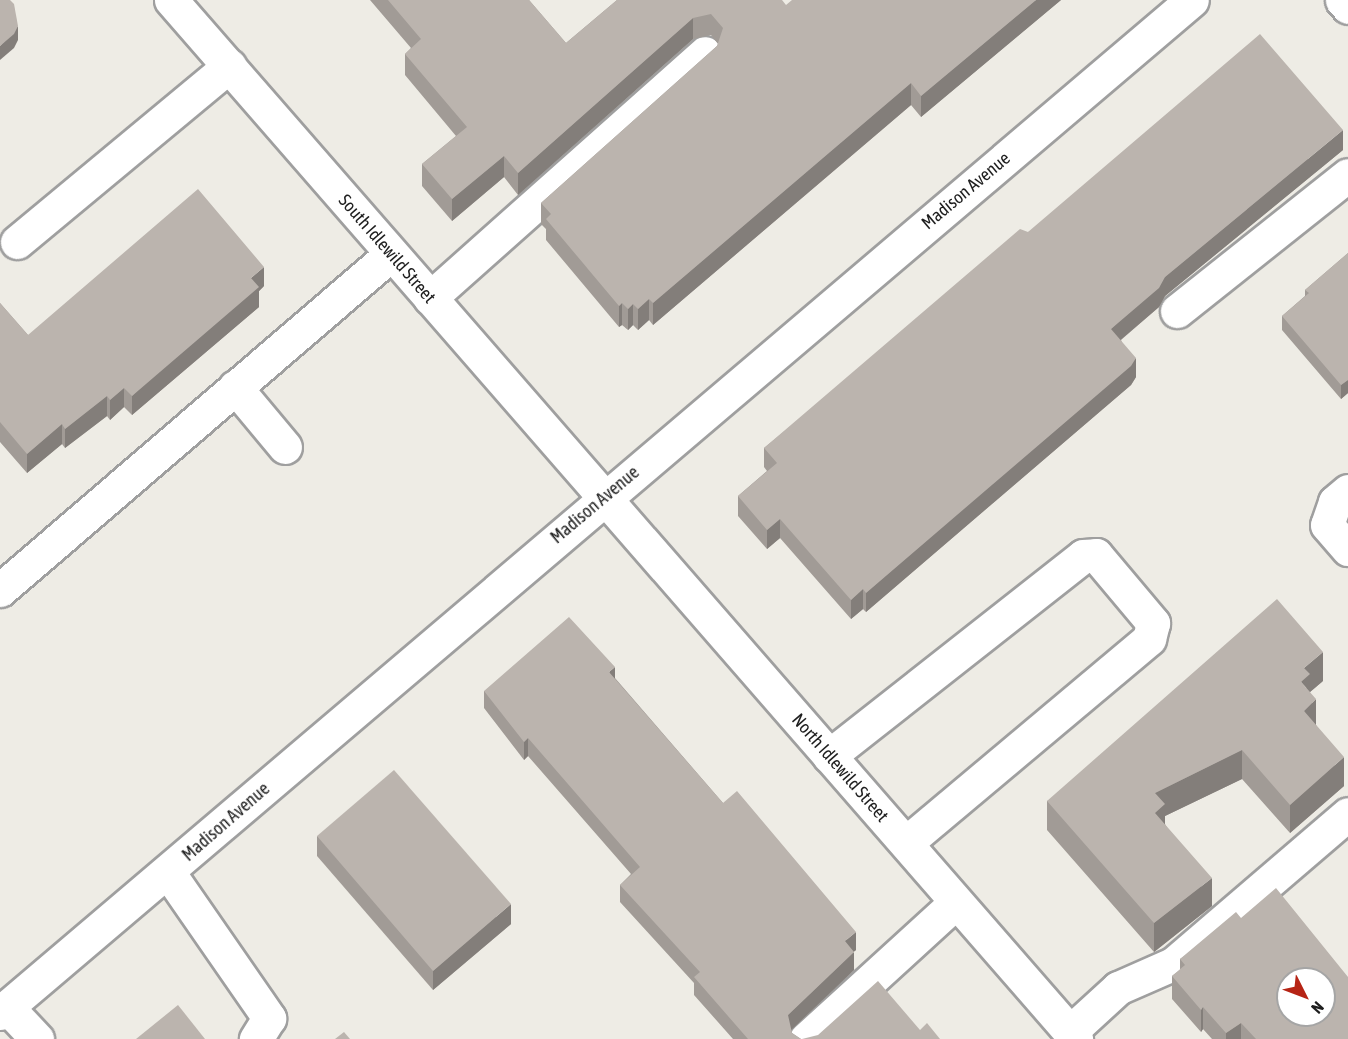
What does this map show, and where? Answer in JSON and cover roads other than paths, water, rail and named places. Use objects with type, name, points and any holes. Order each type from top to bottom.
[{"type":"street","name":"South Idlewild Street","points":[[171,0],[391,254],[606,495]]},
{"type":"street","name":"Madison Avenue","points":[[4,1010],[606,495],[1192,0]]},
{"type":"street","points":[[1342,0],[1348,7]]},
{"type":"street","points":[[430,298],[705,53]]},
{"type":"street","points":[[17,242],[229,66]]},
{"type":"street","points":[[1177,311],[1348,175]]},
{"type":"street","points":[[0,590],[391,254]]},
{"type":"street","points":[[235,387],[285,447]]},
{"type":"street","points":[[1348,491],[1335,502],[1327,525],[1348,549]]},
{"type":"street","name":"North Idlewild Street","points":[[606,495],[1073,1036]]},
{"type":"street","points":[[829,756],[1083,556],[1096,555],[1153,623],[1149,639],[906,843]]},
{"type":"street","points":[[1073,1036],[1118,988],[1173,964],[1348,814]]},
{"type":"street","points":[[168,872],[269,1018],[256,1039]]},
{"type":"street","points":[[806,1039],[956,902]]},
{"type":"street","points":[[4,1010],[37,1039]]}]
